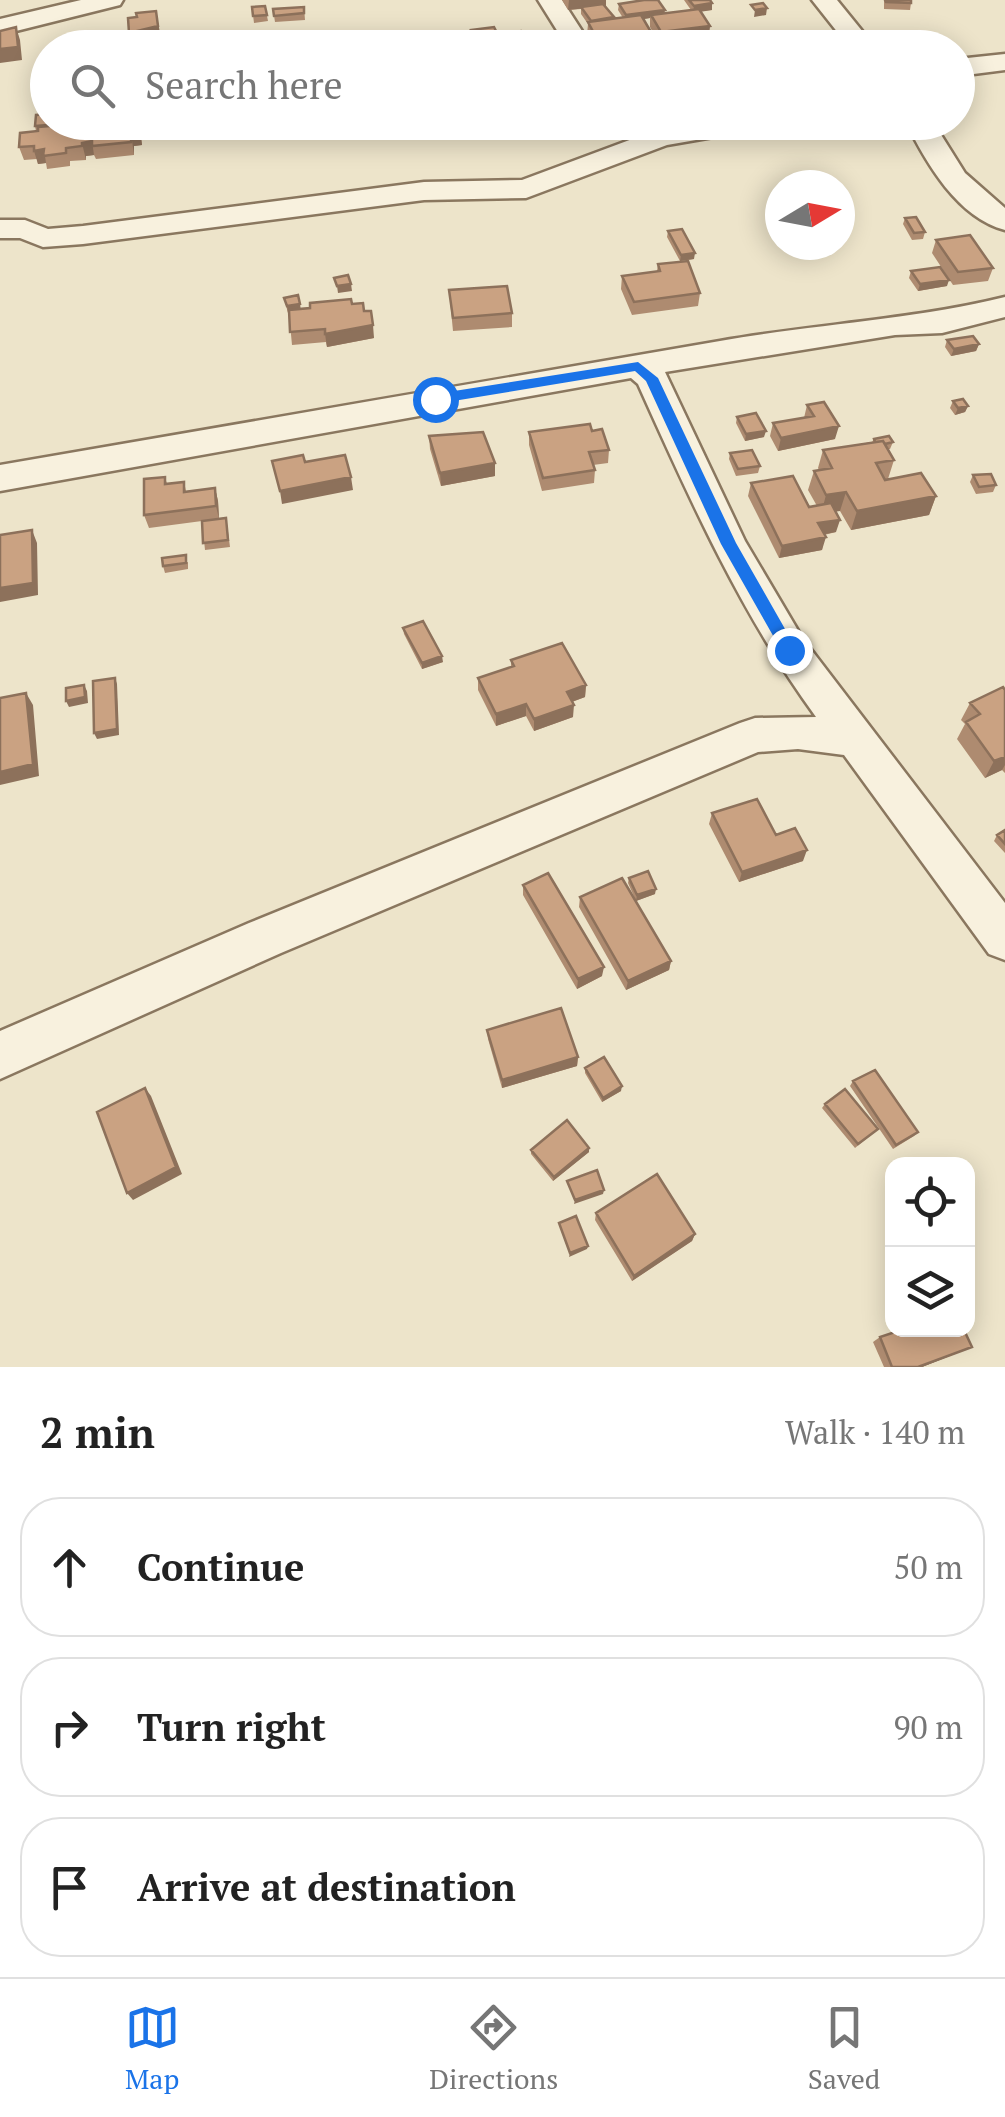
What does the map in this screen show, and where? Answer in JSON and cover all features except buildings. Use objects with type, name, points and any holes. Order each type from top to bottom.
[{"type":"street","points":[[550,0],[569,30]]},
{"type":"street","points":[[824,0],[849,30]]},
{"type":"street","points":[[0,26],[104,1]]},
{"type":"street","points":[[975,62],[1005,62]]},
{"type":"street","points":[[0,208],[12,229],[43,238],[140,231],[424,191],[526,189],[656,140]]},
{"type":"street","points":[[928,140],[941,166],[962,190],[1005,222]]},
{"type":"street","points":[[0,478],[836,333],[942,323],[1005,307]]},
{"type":"street","points":[[638,366],[652,378],[728,544],[789,650],[1005,939]]},
{"type":"street","points":[[0,1055],[265,938],[755,736],[798,732],[853,738]]},
{"type":"route","points":[[435,399],[638,366],[652,378],[728,544],[789,650]]}]
